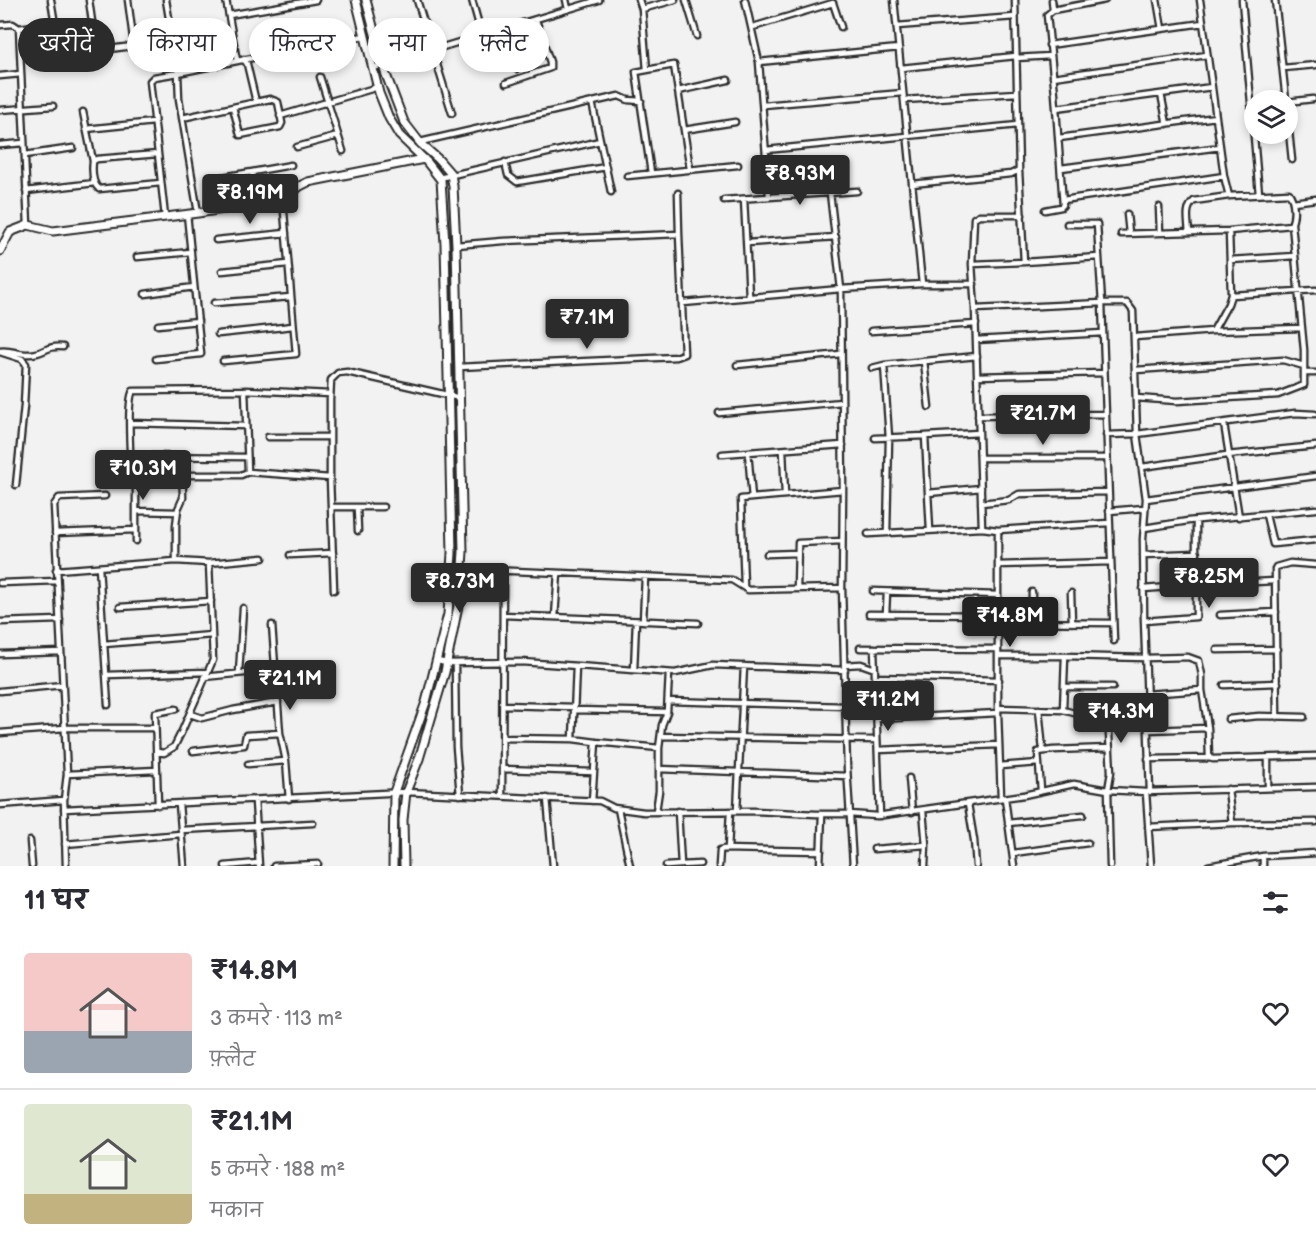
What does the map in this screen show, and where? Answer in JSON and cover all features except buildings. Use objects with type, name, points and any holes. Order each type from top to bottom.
[{"type":"street","points":[[51,0],[54,18]]},
{"type":"street","points":[[89,0],[92,18]]},
{"type":"street","points":[[128,0],[130,18]]},
{"type":"street","points":[[166,0],[169,18]]},
{"type":"street","points":[[226,0],[230,18]]},
{"type":"street","points":[[265,0],[267,8]]},
{"type":"street","points":[[229,15],[316,0]]},
{"type":"street","points":[[356,0],[368,50]]},
{"type":"street","points":[[366,0],[371,18]]},
{"type":"street","points":[[417,0],[423,18]]},
{"type":"street","points":[[472,0],[477,18]]},
{"type":"street","points":[[566,0],[568,9]]},
{"type":"street","points":[[542,18],[599,0]]},
{"type":"street","points":[[639,0],[642,9],[646,70]]},
{"type":"street","points":[[642,9],[675,0]]},
{"type":"street","points":[[686,0],[697,36]]},
{"type":"street","points":[[746,0],[759,62],[769,196]]},
{"type":"street","points":[[894,0],[922,284]]},
{"type":"street","points":[[1015,0],[1019,171],[1024,262]]},
{"type":"street","points":[[1052,0],[1053,10]]},
{"type":"street","points":[[1045,210],[1061,207],[1063,200],[1047,15],[1053,10],[1105,0]]},
{"type":"street","points":[[1157,0],[1162,29]]},
{"type":"street","points":[[1200,0],[1224,176],[1229,196]]},
{"type":"street","points":[[1242,0],[1259,194]]},
{"type":"street","points":[[1275,0],[1285,90]]},
{"type":"street","points":[[753,27],[833,1],[841,27]]},
{"type":"street","points":[[897,26],[1015,17]]},
{"type":"street","points":[[1049,45],[1203,23]]},
{"type":"street","points":[[0,25],[13,24],[18,27]]},
{"type":"street","points":[[237,61],[364,36]]},
{"type":"street","points":[[759,62],[899,48]]},
{"type":"street","points":[[1053,77],[1207,55]]},
{"type":"street","points":[[901,68],[1051,56]]},
{"type":"street","points":[[244,59],[256,102]]},
{"type":"street","points":[[651,173],[636,72],[674,65],[690,170]]},
{"type":"street","points":[[1282,68],[1316,65]]},
{"type":"street","points":[[165,217],[150,81],[154,77],[183,72]]},
{"type":"street","points":[[374,72],[389,118],[399,135],[424,159],[439,178],[445,244],[451,567],[448,614],[426,702],[393,794],[393,866]]},
{"type":"street","points":[[386,72],[404,122],[451,174],[456,245],[460,398],[462,569],[459,602],[451,663],[420,759],[406,792],[403,820],[404,866]]},
{"type":"street","points":[[440,72],[452,113]]},
{"type":"street","points":[[506,83],[538,72]]},
{"type":"street","points":[[178,73],[182,118],[198,213]]},
{"type":"street","points":[[0,76],[21,74],[28,225]]},
{"type":"street","points":[[320,77],[343,151]]},
{"type":"street","points":[[678,91],[728,80]]},
{"type":"street","points":[[280,116],[378,87]]},
{"type":"street","points":[[1056,108],[1212,87]]},
{"type":"street","points":[[763,105],[903,93]]},
{"type":"street","points":[[904,100],[1017,93]]},
{"type":"street","points":[[1161,94],[1167,124]]},
{"type":"street","points":[[420,142],[619,96],[628,100],[641,101]]},
{"type":"street","points":[[182,118],[270,99],[276,101],[282,123],[280,127],[241,135],[237,129],[233,107]]},
{"type":"street","points":[[1298,100],[1312,99]]},
{"type":"street","points":[[592,102],[611,192]]},
{"type":"street","points":[[0,110],[53,106]]},
{"type":"street","points":[[83,112],[95,183],[99,189],[161,183]]},
{"type":"street","points":[[1059,138],[1216,117]]},
{"type":"street","points":[[86,129],[154,122]]},
{"type":"street","points":[[684,130],[735,122]]},
{"type":"street","points":[[766,150],[1018,125]]},
{"type":"street","points":[[297,147],[338,136]]},
{"type":"street","points":[[439,178],[600,141]]},
{"type":"street","points":[[0,145],[24,143]]},
{"type":"street","points":[[1290,144],[1292,160]]},
{"type":"street","points":[[1060,168],[1220,147]]},
{"type":"street","points":[[25,155],[73,148]]},
{"type":"street","points":[[93,161],[158,154]]},
{"type":"street","points":[[0,251],[10,232],[28,225],[53,231],[283,200],[308,182],[424,159]]},
{"type":"street","points":[[505,162],[508,175],[517,182],[606,167]]},
{"type":"street","points":[[222,177],[291,165]]},
{"type":"street","points":[[627,176],[738,165]]},
{"type":"street","points":[[912,184],[1011,174],[1019,171]]},
{"type":"street","points":[[252,172],[257,204]]},
{"type":"street","points":[[1063,200],[1224,176]]},
{"type":"street","points":[[26,190],[95,183]]},
{"type":"street","points":[[724,200],[857,191]]},
{"type":"street","points":[[459,367],[681,356],[684,354],[678,193]]},
{"type":"street","points":[[830,193],[841,288],[842,588],[847,776],[853,866]]},
{"type":"street","points":[[1137,398],[1177,401],[1278,395],[1304,385],[1302,328],[1292,224],[1293,202],[1289,193],[1229,196],[1194,201],[1188,208],[1189,232]]},
{"type":"street","points":[[744,199],[749,296]]},
{"type":"street","points":[[223,361],[296,354],[283,200]]},
{"type":"street","points":[[1293,202],[1316,200]]},
{"type":"street","points":[[1159,207],[1160,233]]},
{"type":"street","points":[[156,359],[201,354],[187,214]]},
{"type":"street","points":[[1127,214],[1129,233]]},
{"type":"street","points":[[982,528],[972,223],[976,216],[1022,215]]},
{"type":"street","points":[[1066,224],[1095,222],[1097,224],[1114,641]]},
{"type":"street","points":[[1121,234],[1229,231],[1292,224]]},
{"type":"street","points":[[1213,331],[1231,295],[1229,231]]},
{"type":"street","points":[[216,240],[286,232]]},
{"type":"street","points":[[456,245],[679,234]]},
{"type":"street","points":[[747,243],[836,237]]},
{"type":"street","points":[[137,258],[191,252]]},
{"type":"street","points":[[1230,260],[1295,256]]},
{"type":"street","points":[[972,264],[1100,257]]},
{"type":"street","points":[[222,271],[288,264]]},
{"type":"street","points":[[683,303],[841,288],[974,284]]},
{"type":"street","points":[[145,294],[194,287]]},
{"type":"street","points":[[1231,295],[1316,290]]},
{"type":"street","points":[[214,303],[291,297]]},
{"type":"street","points":[[975,309],[1127,303],[1133,311],[1137,434],[1146,499],[1143,589],[1148,730],[1148,827],[1151,866]]},
{"type":"street","points":[[158,325],[198,321]]},
{"type":"street","points":[[871,331],[976,324]]},
{"type":"street","points":[[218,334],[293,326]]},
{"type":"street","points":[[1135,337],[1302,328]]},
{"type":"street","points":[[976,340],[1103,333]]},
{"type":"street","points":[[0,352],[27,355],[42,352],[53,346],[63,347]]},
{"type":"street","points":[[0,352],[22,359],[26,364],[16,485]]},
{"type":"street","points":[[737,365],[841,354]]},
{"type":"street","points":[[872,368],[977,356]]},
{"type":"street","points":[[1136,370],[1283,360],[1304,366]]},
{"type":"street","points":[[924,361],[929,407]]},
{"type":"street","points":[[884,365],[889,438],[887,533]]},
{"type":"street","points":[[334,590],[330,478],[330,394],[333,376],[341,372],[460,398]]},
{"type":"street","points":[[977,376],[1104,373]]},
{"type":"street","points":[[1304,373],[1316,373]]},
{"type":"street","points":[[136,541],[136,477],[131,477],[130,394],[138,389],[330,394]]},
{"type":"street","points":[[244,390],[248,472]]},
{"type":"street","points":[[719,413],[842,402]]},
{"type":"street","points":[[978,416],[1106,414]]},
{"type":"street","points":[[1106,435],[1137,434],[1295,414],[1316,414]]},
{"type":"street","points":[[130,423],[246,426]]},
{"type":"street","points":[[1224,424],[1239,517]]},
{"type":"street","points":[[875,438],[979,433]]},
{"type":"street","points":[[925,436],[930,530]]},
{"type":"street","points":[[268,437],[330,437]]},
{"type":"street","points":[[722,454],[843,445]]},
{"type":"street","points":[[1142,467],[1228,454],[1316,446]]},
{"type":"street","points":[[783,450],[785,495]]},
{"type":"street","points":[[748,452],[752,498]]},
{"type":"street","points":[[131,456],[246,457]]},
{"type":"street","points":[[176,561],[177,512],[183,498],[182,456]]},
{"type":"street","points":[[980,458],[1107,458]]},
{"type":"street","points":[[182,476],[241,475],[248,472],[330,478]]},
{"type":"street","points":[[1146,499],[1316,476]]},
{"type":"street","points":[[928,493],[981,488]]},
{"type":"street","points":[[744,586],[741,499],[843,490]]},
{"type":"street","points":[[981,503],[1009,500],[1019,494],[1108,492]]},
{"type":"street","points":[[66,866],[64,800],[68,774],[54,505],[59,498],[105,496]]},
{"type":"street","points":[[332,507],[383,507]]},
{"type":"street","points":[[357,507],[358,531]]},
{"type":"street","points":[[1109,511],[1144,508]]},
{"type":"street","points":[[1144,528],[1316,509]]},
{"type":"street","points":[[136,511],[177,512]]},
{"type":"street","points":[[1266,515],[1273,544],[1316,540]]},
{"type":"street","points":[[1144,621],[1196,617],[1196,521]]},
{"type":"street","points":[[868,534],[982,528],[998,530],[1110,523]]},
{"type":"street","points":[[55,532],[136,530]]},
{"type":"street","points":[[998,530],[999,745],[1003,798],[1014,866]]},
{"type":"street","points":[[797,589],[797,545],[800,542],[842,541]]},
{"type":"street","points":[[290,555],[333,553]]},
{"type":"street","points":[[767,554],[797,553]]},
{"type":"street","points":[[1143,555],[1197,553]]},
{"type":"street","points":[[56,570],[176,561],[209,563],[263,558]]},
{"type":"street","points":[[998,565],[1111,562]]},
{"type":"street","points":[[157,752],[169,751],[174,747],[213,660],[209,563]]},
{"type":"street","points":[[1277,717],[1275,569],[1280,565],[1290,563],[1316,565]]},
{"type":"street","points":[[99,567],[108,705]]},
{"type":"street","points":[[451,567],[732,580],[748,590],[842,588]]},
{"type":"street","points":[[502,796],[503,571]]},
{"type":"street","points":[[555,617],[558,573]]},
{"type":"street","points":[[643,621],[645,577]]},
{"type":"street","points":[[0,583],[57,581]]},
{"type":"street","points":[[1215,584],[1275,581]]},
{"type":"street","points":[[1143,589],[1197,585]]},
{"type":"street","points":[[873,591],[998,595]]},
{"type":"street","points":[[886,614],[887,592]]},
{"type":"street","points":[[1030,622],[1032,592]]},
{"type":"street","points":[[1071,593],[1072,623]]},
{"type":"street","points":[[120,607],[211,601]]},
{"type":"street","points":[[239,673],[243,608]]},
{"type":"street","points":[[1220,615],[1276,612]]},
{"type":"street","points":[[869,614],[998,615]]},
{"type":"street","points":[[503,615],[698,623]]},
{"type":"street","points":[[0,622],[60,620]]},
{"type":"street","points":[[634,670],[636,621]]},
{"type":"street","points":[[998,622],[1113,623]]},
{"type":"street","points":[[272,625],[280,733],[286,760],[289,799]]},
{"type":"street","points":[[104,644],[212,635]]},
{"type":"street","points":[[860,648],[998,649]]},
{"type":"street","points":[[874,648],[880,816]]},
{"type":"street","points":[[1217,650],[1277,649]]},
{"type":"street","points":[[0,654],[61,652]]},
{"type":"street","points":[[998,656],[1188,657],[1199,662],[1208,728],[1209,758]]},
{"type":"street","points":[[1063,710],[1065,656]]},
{"type":"street","points":[[437,661],[576,666],[669,673],[705,666],[844,667],[861,664],[875,669]]},
{"type":"street","points":[[451,663],[460,795]]},
{"type":"street","points":[[573,739],[576,666]]},
{"type":"street","points":[[737,811],[744,666]]},
{"type":"street","points":[[106,675],[207,674],[276,670]]},
{"type":"street","points":[[656,812],[659,748],[662,725],[667,712],[669,673]]},
{"type":"street","points":[[875,677],[999,680]]},
{"type":"street","points":[[1224,685],[1278,683]]},
{"type":"street","points":[[0,691],[63,685]]},
{"type":"street","points":[[1064,687],[1113,687]]},
{"type":"street","points":[[1146,694],[1202,690]]},
{"type":"street","points":[[668,701],[846,706]]},
{"type":"street","points":[[190,714],[202,718],[278,702]]},
{"type":"street","points":[[503,705],[667,712]]},
{"type":"street","points":[[877,719],[1039,709],[1108,715],[1147,709]]},
{"type":"street","points":[[1039,709],[1043,751]]},
{"type":"street","points":[[158,805],[155,713],[176,710]]},
{"type":"street","points":[[1108,715],[1111,772],[1108,790],[1110,866]]},
{"type":"street","points":[[1228,719],[1259,716],[1304,717]]},
{"type":"street","points":[[0,733],[66,728],[155,728]]},
{"type":"street","points":[[1148,730],[1208,728]]},
{"type":"street","points":[[193,751],[244,745],[246,735],[280,733]]},
{"type":"street","points":[[661,736],[877,740]]},
{"type":"street","points":[[503,738],[573,739],[659,748]]},
{"type":"street","points":[[592,801],[596,742]]},
{"type":"street","points":[[878,750],[999,745]]},
{"type":"street","points":[[1041,790],[1038,752],[1110,748]]},
{"type":"street","points":[[1148,759],[1316,756]]},
{"type":"street","points":[[1268,758],[1268,788]]},
{"type":"street","points":[[248,764],[286,760]]},
{"type":"street","points":[[1000,766],[1039,763]]},
{"type":"street","points":[[502,769],[593,772]]},
{"type":"street","points":[[659,769],[847,776]]},
{"type":"street","points":[[68,774],[158,770]]},
{"type":"street","points":[[909,778],[912,812]]},
{"type":"street","points":[[64,809],[406,792],[600,801],[618,809],[656,812],[737,811],[880,816],[968,804],[1074,784],[1108,790],[1148,792],[1316,787]]},
{"type":"street","points":[[1228,789],[1232,823]]},
{"type":"street","points":[[547,798],[553,866]]},
{"type":"street","points":[[0,805],[64,800]]},
{"type":"street","points":[[225,866],[259,865],[255,801]]},
{"type":"street","points":[[179,804],[184,866]]},
{"type":"street","points":[[968,804],[976,866]]},
{"type":"street","points":[[618,809],[630,866]]},
{"type":"street","points":[[923,810],[926,866]]},
{"type":"street","points":[[678,811],[681,865]]},
{"type":"street","points":[[728,849],[730,811]]},
{"type":"street","points":[[820,866],[822,814]]},
{"type":"street","points":[[1008,823],[1083,815]]},
{"type":"street","points":[[1148,827],[1316,822]]},
{"type":"street","points":[[65,844],[256,825],[313,823]]},
{"type":"street","points":[[30,841],[32,866]]},
{"type":"street","points":[[1012,853],[1088,843]]},
{"type":"street","points":[[874,849],[926,845]]},
{"type":"street","points":[[719,866],[720,850],[820,851]]},
{"type":"street","points":[[1208,866],[1263,856],[1316,853]]},
{"type":"street","points":[[1263,856],[1263,866]]},
{"type":"street","points":[[274,866],[318,864]]},
{"type":"street","points":[[666,866],[700,864]]}]
